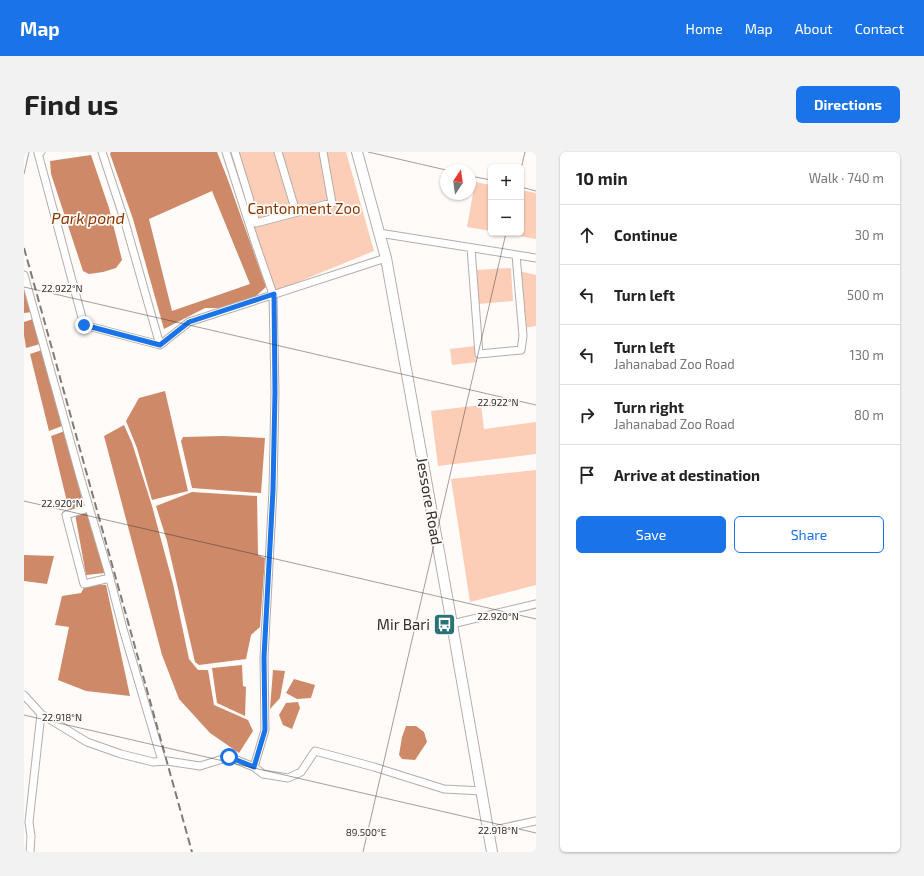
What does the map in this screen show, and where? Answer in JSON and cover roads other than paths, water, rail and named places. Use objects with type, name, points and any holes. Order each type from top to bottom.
[{"type":"highway","name":"Jessore Road","points":[[357,152],[386,258],[492,852]]},
{"type":"street","points":[[41,152],[38,153],[84,325],[160,345]]},
{"type":"street","points":[[102,152],[125,222],[160,345]]},
{"type":"street","points":[[226,152],[255,242],[274,294],[275,392],[273,490],[264,657],[265,730],[254,767]]},
{"type":"street","points":[[235,152],[256,223],[332,204],[323,152]]},
{"type":"street","points":[[278,152],[296,212]]},
{"type":"street","points":[[379,233],[536,258]]},
{"type":"street","points":[[470,248],[479,354],[522,350],[524,336],[516,255]]},
{"type":"street","points":[[160,345],[189,322],[386,258]]},
{"type":"street","points":[[24,275],[110,578],[123,629],[162,761]]},
{"type":"street","points":[[89,508],[66,515],[84,584],[110,578]]},
{"type":"street","points":[[452,624],[536,604]]},
{"type":"street","points":[[24,695],[41,714],[87,742],[121,754],[153,762],[162,761],[200,766],[229,757],[254,767],[263,774],[288,778],[301,772],[315,750],[374,767],[444,790],[482,791]]},
{"type":"street","points":[[30,852],[31,836],[29,822],[41,714]]},
{"type":"street","points":[[489,832],[536,821]]},
{"type":"water","points":[[111,152],[217,152],[266,287],[256,296],[222,308],[205,308],[164,329],[133,219],[110,154]],"holes":[[[212,191],[250,284],[172,311],[149,219]]]},
{"type":"water","name":"Park pond","points":[[91,155],[109,208],[122,260],[116,268],[89,274],[83,271],[51,174],[50,161]]},
{"type":"water","points":[[24,284],[32,312],[24,313]]},
{"type":"water","points":[[33,319],[40,344],[26,348],[24,322]]},
{"type":"water","points":[[42,350],[62,426],[49,431],[30,354]]},
{"type":"water","points":[[165,391],[188,491],[152,500],[137,448],[126,421],[139,398]]},
{"type":"water","points":[[124,425],[132,443],[152,506],[173,584],[189,659],[198,670],[208,670],[214,705],[248,720],[253,731],[239,753],[210,733],[179,699],[162,655],[104,436]]},
{"type":"water","points":[[65,431],[84,507],[69,510],[51,436]]},
{"type":"water","points":[[223,436],[265,438],[261,493],[192,488],[181,441],[183,437]]},
{"type":"water","points":[[192,492],[257,496],[258,555],[265,558],[260,627],[251,635],[246,659],[199,665],[195,662],[167,541],[156,506]]},
{"type":"water","points":[[89,512],[105,573],[86,575],[75,514]]},
{"type":"water","points":[[24,555],[54,556],[47,584],[24,581]]},
{"type":"water","points":[[86,584],[106,585],[130,696],[86,691],[58,680],[69,627],[55,625],[62,596],[81,593]]},
{"type":"water","points":[[242,665],[243,686],[246,687],[245,716],[217,703],[212,668]]},
{"type":"water","points":[[273,670],[285,671],[280,698],[270,709]]},
{"type":"water","points":[[294,679],[315,685],[311,698],[297,699],[286,693]]},
{"type":"water","points":[[298,702],[300,708],[292,729],[283,725],[279,715],[286,703]]},
{"type":"water","points":[[406,726],[416,726],[424,732],[427,742],[415,760],[402,759],[399,755],[402,737]]},
{"type":"railway","points":[[24,248],[192,852]]},
{"type":"place","name":"Mir Bari","points":[[445,624]]},
{"type":"park label","name":"Cantonment Zoo","points":[[304,208]]}]
